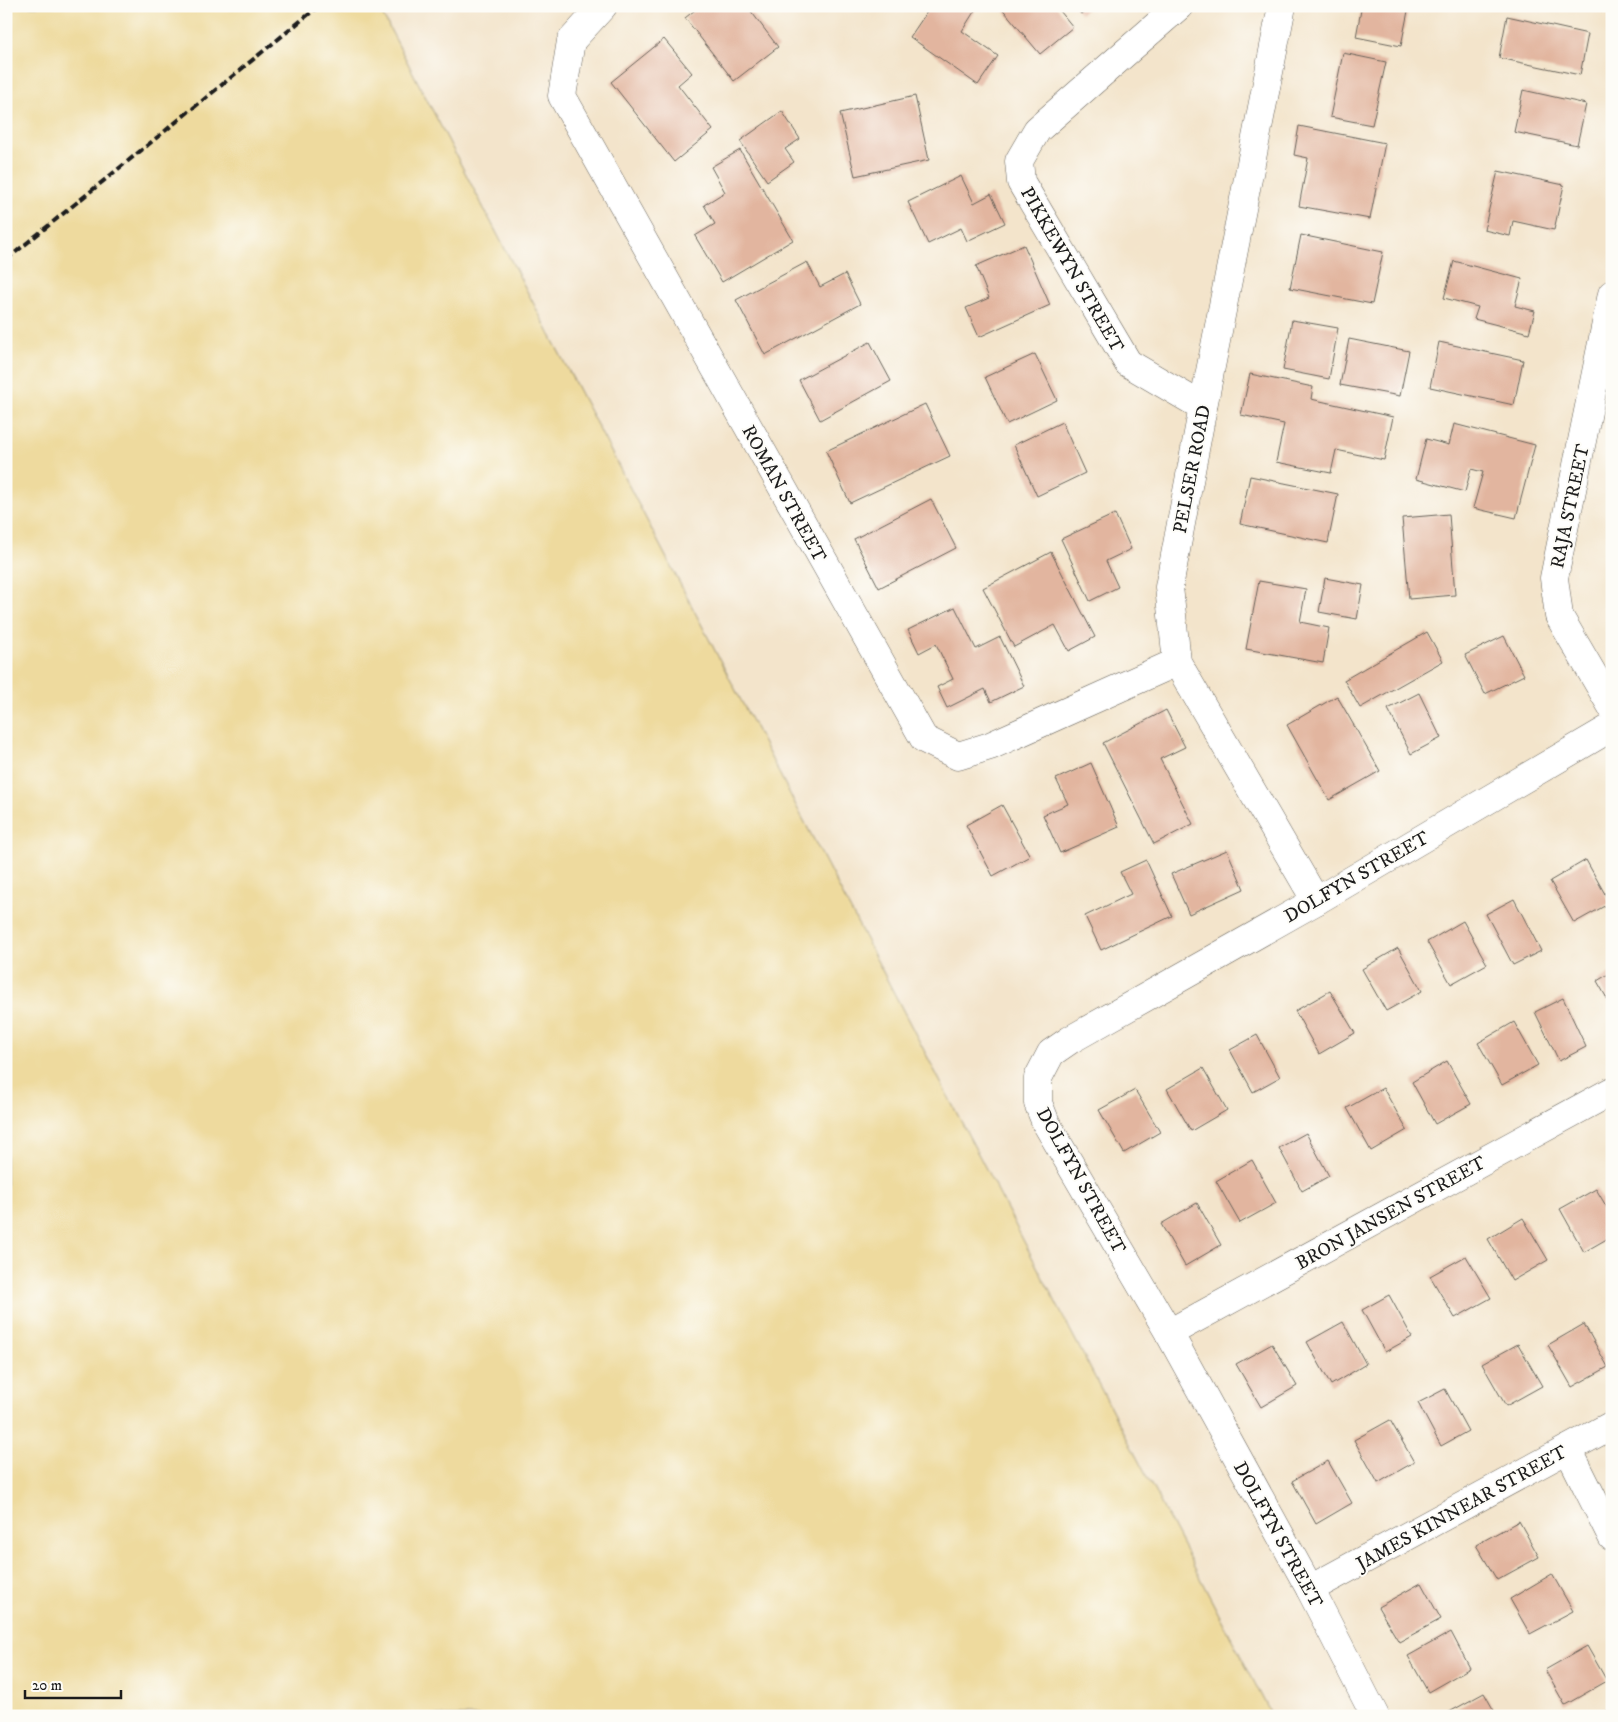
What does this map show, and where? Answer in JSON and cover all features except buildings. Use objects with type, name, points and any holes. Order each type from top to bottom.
[{"type":"street","name":"ROMAN STREET","points":[[603,6],[571,40],[562,96],[924,740],[958,756],[990,746],[1177,662]]},
{"type":"street","name":"PIKKEWYN STREET","points":[[1179,6],[1037,130],[1019,160],[1022,182],[1128,363],[1203,406]]},
{"type":"street","name":"PELSER ROAD","points":[[1282,6],[1169,587],[1177,662],[1316,900]]},
{"type":"street","name":"RAJA STREET","points":[[1612,294],[1554,578],[1559,616],[1612,707]]},
{"type":"street","name":"DOLFYN STREET","points":[[1375,1716],[1310,1588],[1168,1333],[1046,1123],[1038,1103],[1038,1078],[1051,1053],[1070,1040],[1316,900],[1612,727]]},
{"type":"street","name":"BRON JANSEN STREET","points":[[1168,1333],[1612,1091]]},
{"type":"street","name":"JAMES KINNEAR STREET","points":[[1310,1588],[1612,1425]]},
{"type":"street","points":[[1568,1448],[1612,1536]]},
{"type":"sand","points":[[6,6],[378,6],[1272,1716],[6,1716]]},
{"type":"railway","points":[[6,260],[319,6]]}]
